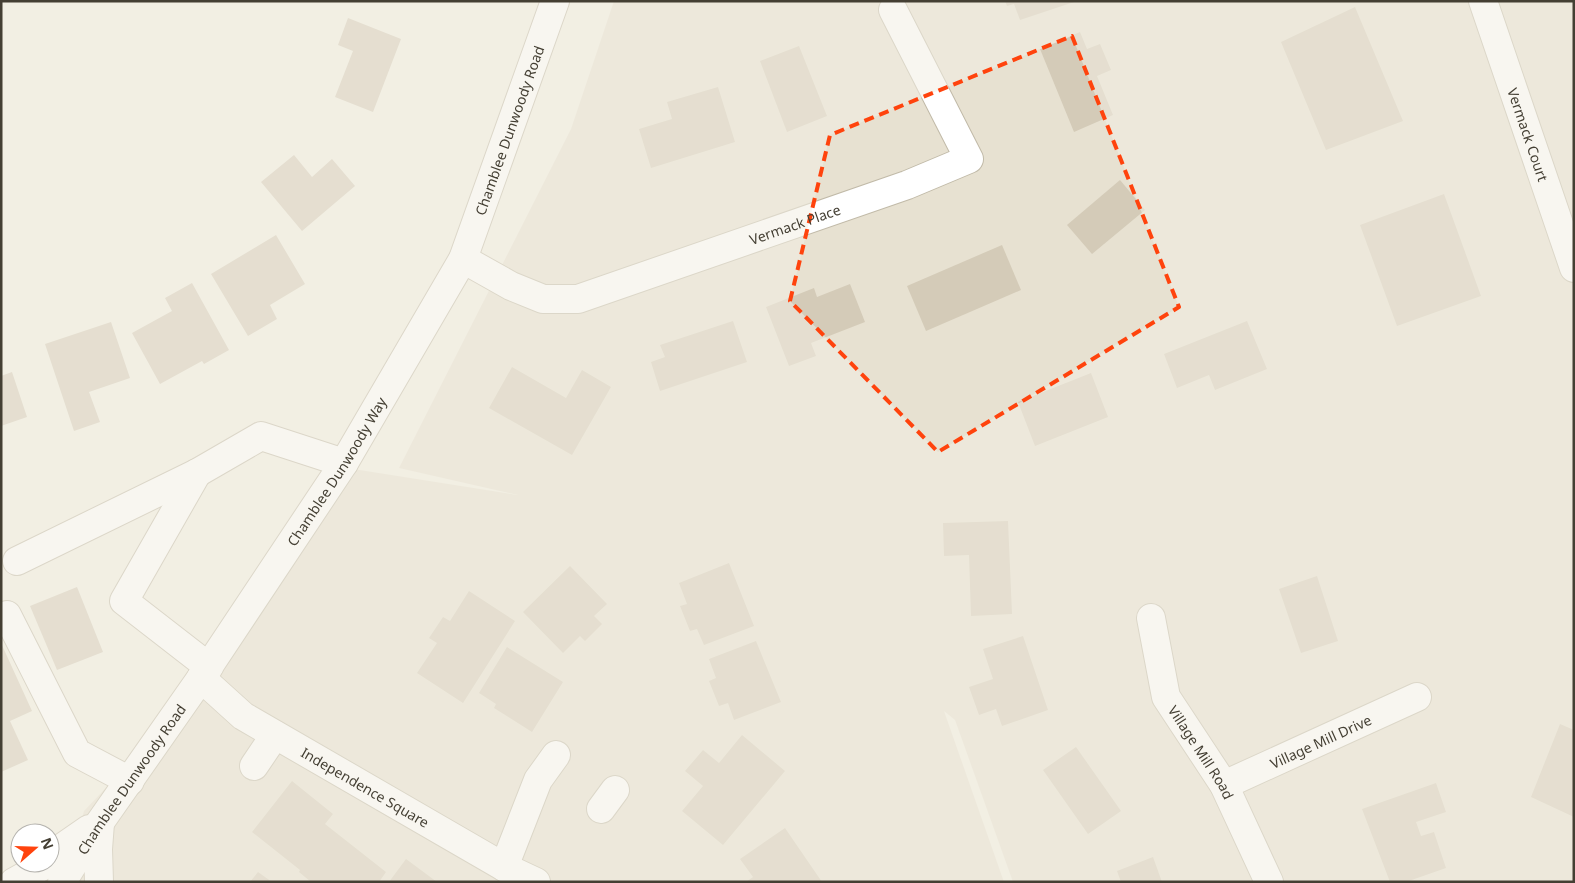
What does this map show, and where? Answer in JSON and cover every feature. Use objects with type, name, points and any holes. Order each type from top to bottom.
[{"type":"street","name":"Chamblee Dunwoody Road","points":[[463,259],[555,1]]},
{"type":"street","name":"Vermack Court","points":[[1483,1],[1574,268]]},
{"type":"street","name":"Vermack Place","points":[[463,259],[511,286],[543,299],[578,299],[906,185],[969,159],[893,10]]},
{"type":"street","name":"Chamblee Dunwoody Way","points":[[205,673],[344,463],[463,259]]},
{"type":"street","points":[[17,561],[197,473],[261,436],[344,463]]},
{"type":"street","name":"Independence Square","points":[[197,473],[124,600],[205,673],[243,716],[504,867],[536,882]]},
{"type":"street","points":[[1,617],[7,615],[77,753],[130,781]]},
{"type":"street","name":"Village Mill Road","points":[[1151,618],[1166,697],[1224,785],[1269,882]]},
{"type":"street","name":"Chamblee Dunwoody Road","points":[[62,882],[100,821],[205,673]]},
{"type":"street","name":"Village Mill Drive","points":[[1224,785],[1416,697]]},
{"type":"street","points":[[254,766],[275,735]]},
{"type":"street","points":[[504,867],[538,780],[556,755]]},
{"type":"street","points":[[60,850],[100,821]]},
{"type":"street","points":[[99,882],[98,849],[100,821]]},
{"type":"street","points":[[14,882],[30,873]]},
{"type":"highlighted area","points":[[1072,36],[1179,307],[938,452],[790,301],[830,135]]},
{"type":"shaded area","points":[[614,1],[1574,1],[1574,882],[1013,882],[955,720],[944,711],[1004,882],[64,882],[84,811],[153,738],[328,465],[518,495],[399,468],[571,129]]},
{"type":"building","points":[[1005,1],[1074,2],[1020,20],[1014,4],[1007,6]]},
{"type":"building","points":[[1355,7],[1403,121],[1326,150],[1281,42]]},
{"type":"building","points":[[348,18],[401,39],[373,112],[335,97],[353,51],[338,45]]},
{"type":"building","points":[[1080,32],[1087,49],[1100,44],[1111,70],[1097,76],[1113,115],[1074,132],[1040,49]]},
{"type":"building","points":[[799,46],[827,116],[787,132],[760,61]]},
{"type":"building","points":[[718,87],[735,142],[651,168],[639,129],[672,119],[667,102]]},
{"type":"building","points":[[294,155],[312,177],[332,159],[355,186],[302,231],[261,182]]},
{"type":"building","points":[[1120,180],[1145,210],[1092,254],[1067,225]]},
{"type":"building","points":[[1444,194],[1481,296],[1397,326],[1360,225]]},
{"type":"building","points":[[276,235],[305,284],[270,305],[277,319],[248,336],[211,274]]},
{"type":"building","points":[[1002,245],[1021,290],[926,331],[907,286]]},
{"type":"building","points":[[192,283],[229,350],[204,364],[202,361],[160,384],[132,333],[172,311],[165,298]]},
{"type":"building","points":[[850,284],[865,322],[811,343],[816,356],[789,366],[766,307],[814,288],[817,297]]},
{"type":"building","points":[[733,321],[747,362],[660,391],[651,362],[665,357],[660,345]]},
{"type":"building","points":[[1247,321],[1267,369],[1215,390],[1209,375],[1177,388],[1164,354]]},
{"type":"building","points":[[111,322],[130,378],[89,392],[100,422],[74,431],[45,344]]},
{"type":"building","points":[[512,367],[566,398],[582,370],[611,387],[572,455],[489,408]]},
{"type":"building","points":[[12,372],[27,417],[1,426],[1,376]]},
{"type":"building","points":[[1091,373],[1108,417],[1035,446],[1018,402]]},
{"type":"building","points":[[1008,521],[1012,614],[971,616],[969,555],[944,556],[943,523]]},
{"type":"building","points":[[729,563],[754,626],[704,645],[697,629],[690,631],[680,606],[687,604],[679,583]]},
{"type":"building","points":[[570,566],[607,604],[594,616],[602,624],[585,641],[580,636],[563,653],[523,612]]},
{"type":"building","points":[[1317,576],[1338,641],[1301,653],[1279,589]]},
{"type":"building","points":[[77,587],[103,652],[57,670],[30,606]]},
{"type":"building","points":[[469,591],[515,621],[463,703],[417,673],[437,643],[429,638],[443,617],[450,621]]},
{"type":"building","points":[[1023,636],[1048,710],[1002,726],[996,709],[979,715],[969,687],[993,679],[983,649]]},
{"type":"building","points":[[756,641],[781,702],[734,720],[728,703],[719,706],[709,681],[716,678],[709,659]]},
{"type":"building","points":[[1,643],[32,711],[10,721],[28,760],[1,772]]},
{"type":"building","points":[[507,647],[563,682],[532,732],[494,708],[496,704],[479,693]]},
{"type":"building","points":[[1560,724],[1574,730],[1574,817],[1531,797]]},
{"type":"building","points":[[742,735],[785,771],[723,845],[682,811],[703,786],[685,771],[703,750],[719,763]]},
{"type":"building","points":[[1076,747],[1121,811],[1088,834],[1043,770]]},
{"type":"building","points":[[292,781],[333,814],[325,824],[386,872],[379,882],[311,882],[299,872],[300,870],[252,832]]},
{"type":"building","points":[[1436,783],[1446,812],[1416,822],[1421,836],[1434,832],[1446,868],[1406,882],[1390,882],[1362,809]]},
{"type":"building","points":[[785,828],[822,882],[746,882],[753,877],[740,859]]},
{"type":"building","points":[[1153,857],[1162,882],[1121,882],[1117,871]]},
{"type":"building","points":[[406,859],[437,882],[389,882]]},
{"type":"building","points":[[258,872],[272,882],[250,882]]}]
